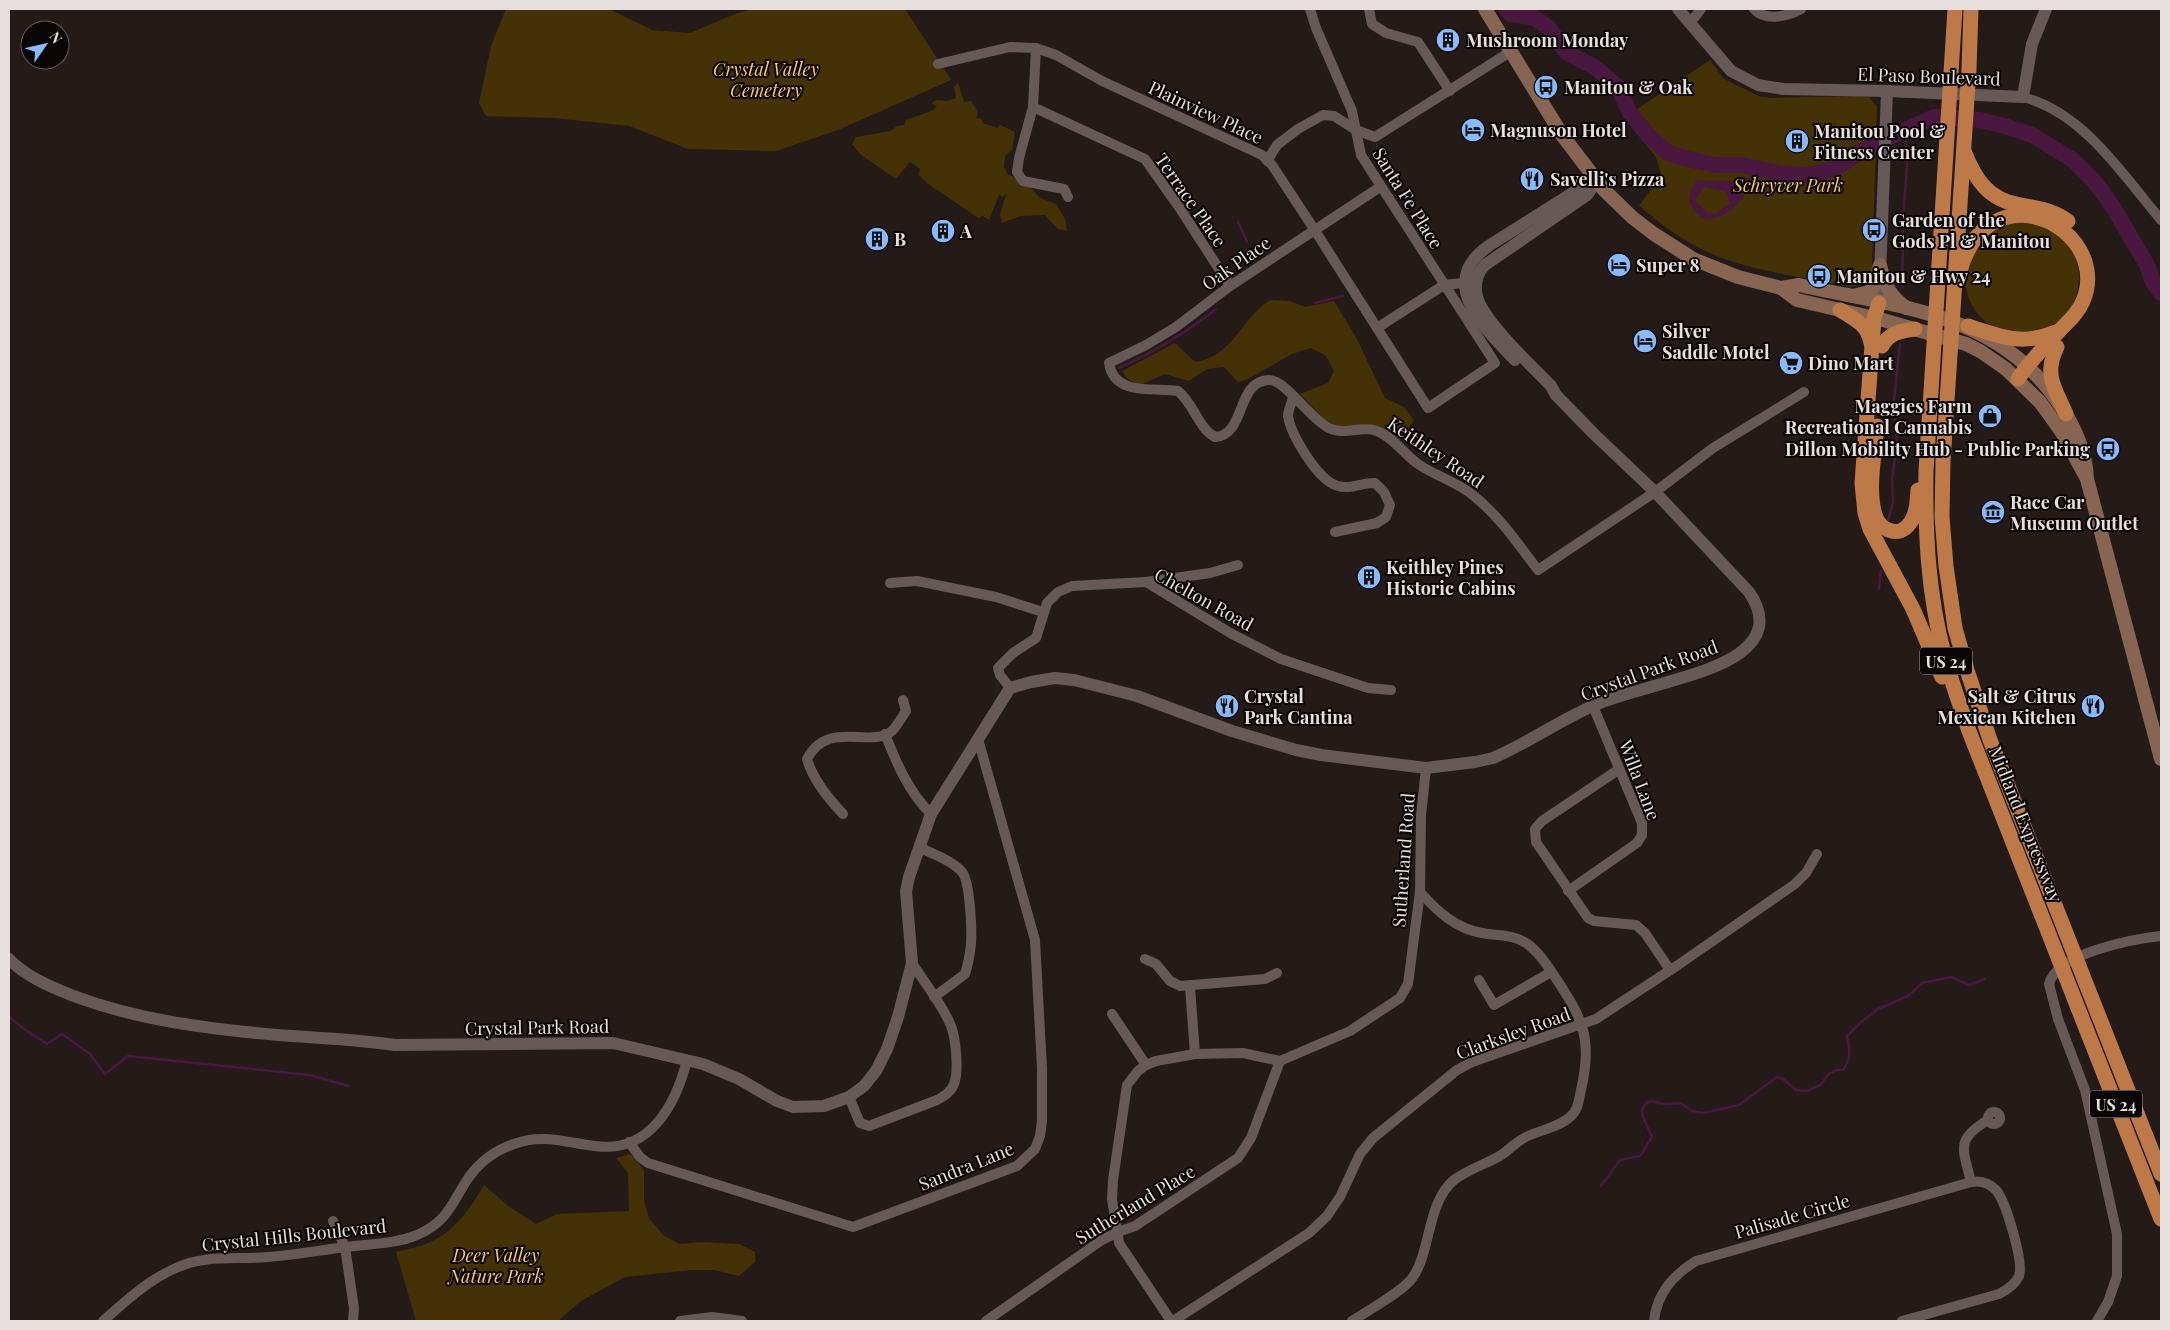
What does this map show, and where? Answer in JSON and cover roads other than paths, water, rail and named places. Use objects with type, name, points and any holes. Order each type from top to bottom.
[{"type":"highway","name":"Midland Expressway","points":[[1955,9],[1932,362],[1926,505],[1928,560],[1934,608],[1944,655],[1958,700],[1998,807],[2161,1219]]},
{"type":"highway","name":"Midland Expressway","points":[[1971,9],[1969,69],[1948,367],[1942,517],[1946,566],[1955,628],[1990,740],[2161,1174]]},
{"type":"highway","points":[[1963,150],[1978,181],[1996,198],[2006,202],[2049,210],[2082,233],[2089,244],[2097,267],[2098,280],[2094,301],[2085,318],[2058,348],[2018,379]]},
{"type":"highway","points":[[1953,292],[1970,249],[1979,234],[1990,224],[2020,216],[2049,222],[2058,226],[2074,239],[2080,248],[2087,268],[2084,300],[2071,320],[2060,330],[2030,369]]},
{"type":"highway","points":[[1879,303],[1873,498],[1878,521],[1884,528],[1892,532],[1903,530],[1909,525],[1917,505],[1920,458],[1930,405]]},
{"type":"highway","points":[[1840,310],[1863,325],[1877,351]]},
{"type":"highway","points":[[1968,326],[1997,335],[2029,340],[2042,338],[2060,330]]},
{"type":"highway","points":[[1915,329],[1895,333],[1885,340],[1877,351],[1862,483],[1865,513],[1874,536],[1913,609],[1998,807]]},
{"type":"highway","points":[[2058,348],[2051,360],[2049,370],[2066,414]]},
{"type":"main road","points":[[1485,9],[1562,135],[1619,207],[1678,250],[1708,266],[1738,277],[1781,288],[1797,300],[1915,329],[1966,344],[1980,351],[2018,379],[2052,416],[2087,479]]},
{"type":"main road","points":[[1845,295],[1862,295],[1869,292],[1876,283],[1880,265]]},
{"type":"main road","points":[[1880,265],[1888,291],[1910,309]]},
{"type":"main road","points":[[1781,288],[1799,285],[1944,317],[1968,326],[2004,347],[2030,369],[2066,414],[2086,461],[2087,479],[2161,759]]},
{"type":"street","name":"Santa Fe Place","points":[[1310,9],[1316,28],[1352,111],[1360,155],[1495,363],[1428,408]]},
{"type":"street","points":[[1369,9],[1372,24],[1386,33],[1418,42],[1450,91]]},
{"type":"street","name":"El Paso Boulevard","points":[[1678,9],[1731,71],[1758,85],[1783,89],[2023,97],[2042,104],[2066,117],[2110,158],[2161,220]]},
{"type":"street","points":[[1691,22],[1701,9]]},
{"type":"street","points":[[1754,9],[1757,12],[1773,17],[1802,9]]},
{"type":"street","points":[[2023,97],[2032,44],[2046,9]]},
{"type":"street","name":"Plainview Place","points":[[938,64],[1010,47],[1036,48],[1056,56],[1102,81],[1248,148],[1267,161],[1314,230],[1428,408]]},
{"type":"street","points":[[1036,48],[1033,107],[1019,158],[1018,172],[1024,181],[1064,189],[1068,197]]},
{"type":"street","points":[[1267,161],[1277,145],[1318,116],[1328,114],[1334,116],[1356,130],[1375,137],[1510,52]]},
{"type":"street","points":[[1879,303],[1886,91]]},
{"type":"street","name":"Terrace Place","points":[[1033,107],[1145,159],[1179,207],[1230,286]]},
{"type":"street","points":[[1377,328],[1444,285],[1470,282],[1490,260],[1587,195],[1598,181]]},
{"type":"street","name":"Oak Place","points":[[1109,363],[1146,345],[1176,327],[1230,286],[1380,187]]},
{"type":"street","name":"Crystal Park Road","points":[[9,959],[32,977],[87,1001],[148,1018],[172,1022],[277,1035],[362,1040],[395,1046],[613,1043],[687,1060],[739,1078],[777,1101],[793,1107],[824,1106],[849,1096],[864,1086],[871,1078],[887,1049],[898,1017],[912,963],[906,891],[918,847],[931,814],[1010,688],[1055,678],[1074,680],[1137,696],[1232,731],[1296,750],[1321,755],[1426,768],[1493,758],[1593,706],[1721,665],[1742,651],[1756,634],[1760,618],[1758,608],[1749,592],[1655,492],[1556,395],[1551,386],[1493,322],[1470,282]]},
{"type":"street","name":"Keithley Road","points":[[1109,363],[1110,369],[1119,380],[1136,390],[1178,391],[1191,405],[1209,434],[1214,437],[1228,432],[1233,426],[1247,395],[1254,386],[1262,381],[1274,380],[1281,383],[1293,397],[1328,428],[1341,432],[1365,429],[1378,431],[1417,463],[1473,495],[1505,526],[1538,570],[1655,492]]},
{"type":"street","points":[[1655,492],[1713,448],[1804,392]]},
{"type":"street","points":[[1293,397],[1288,414],[1292,429],[1305,453],[1323,478],[1337,486],[1349,487],[1363,482],[1375,483],[1384,492],[1390,505],[1386,516],[1378,523],[1335,532]]},
{"type":"street","points":[[1146,582],[1210,573],[1238,565]]},
{"type":"street","points":[[890,583],[916,580],[996,597],[1043,612],[1036,638],[1013,653],[998,668],[1000,675],[1010,688]]},
{"type":"street","name":"Chelton Road","points":[[1043,612],[1053,596],[1063,589],[1072,586],[1146,582],[1232,634],[1281,659],[1368,688],[1391,690]]},
{"type":"street","points":[[843,814],[833,804],[811,771],[808,759],[812,750],[821,743],[835,737],[885,734],[893,730],[906,712],[903,700]]},
{"type":"street","name":"Willa Lane","points":[[1568,891],[1637,843],[1642,834],[1642,823],[1618,770],[1593,706]]},
{"type":"street","points":[[885,734],[907,785],[916,799],[931,814]]},
{"type":"street","name":"Sandra Lane","points":[[630,1142],[640,1157],[648,1163],[853,1227],[1017,1166],[1035,1149],[1040,1136],[1042,1121],[1042,1068],[1035,940],[978,739]]},
{"type":"street","name":"Sutherland Road","points":[[1280,1061],[1350,1031],[1400,998],[1408,984],[1420,892],[1421,816],[1426,768]]},
{"type":"street","points":[[1618,770],[1542,821],[1535,830],[1536,842],[1588,918],[1594,921],[1630,924],[1640,928],[1670,970]]},
{"type":"street","points":[[918,847],[957,867],[963,872],[967,881],[971,944],[967,969],[965,974],[934,997]]},
{"type":"street","name":"Clarksley Road","points":[[1172,1321],[1309,1233],[1331,1210],[1340,1197],[1360,1154],[1373,1138],[1457,1070],[1472,1062],[1596,1019],[1795,884],[1806,873],[1817,854]]},
{"type":"street","points":[[1352,1321],[1402,1288],[1413,1277],[1436,1207],[1449,1186],[1468,1172],[1498,1157],[1519,1140],[1564,1121],[1575,1112],[1587,1061],[1582,1025],[1572,1002],[1536,951],[1512,936],[1484,934],[1465,928],[1441,914],[1420,892]]},
{"type":"street","points":[[2097,1321],[2108,1302],[2117,1276],[2117,1234],[2084,1090],[2051,999],[2050,977],[2055,971],[2079,958],[2127,942],[2161,936]]},
{"type":"street","points":[[1145,959],[1156,964],[1176,985],[1190,987],[1265,978],[1277,973]]},
{"type":"street","points":[[849,1096],[860,1123],[864,1126],[869,1126],[937,1100],[952,1089],[956,1075],[953,1035],[947,1018],[912,963]]},
{"type":"street","points":[[1479,980],[1494,1005],[1551,972]]},
{"type":"street","points":[[1190,987],[1195,1054]]},
{"type":"street","points":[[1112,1014],[1146,1066]]},
{"type":"street","points":[[1172,1321],[1119,1243],[1112,1200],[1125,1092],[1132,1077],[1146,1066],[1162,1060],[1195,1054],[1244,1053],[1280,1061]]},
{"type":"street","name":"Crystal Hills Boulevard","points":[[103,1321],[146,1285],[178,1266],[203,1259],[280,1256],[396,1242],[424,1232],[450,1210],[475,1170],[494,1154],[514,1144],[539,1138],[565,1140],[597,1147],[619,1146],[630,1142],[647,1133],[667,1111],[678,1091],[687,1060]]},
{"type":"street","name":"Sutherland Place","points":[[986,1321],[1102,1240],[1136,1226],[1238,1158],[1251,1138],[1280,1061]]},
{"type":"street","points":[[1902,1321],[1999,1294],[2009,1289],[2018,1278],[2020,1261],[2001,1197],[1990,1185],[1981,1181],[1971,1182],[1964,1150],[1964,1141],[1970,1131],[1988,1120]]},
{"type":"street","name":"Palisade Circle","points":[[1654,1321],[1657,1305],[1668,1284],[1680,1272],[1696,1261],[1971,1182]]},
{"type":"street","points":[[333,1221],[344,1247],[354,1308],[353,1321]]},
{"type":"street","points":[[680,1321],[712,1318],[742,1321]]},
{"type":"waterway","points":[[1506,9],[1511,14],[1535,18],[1549,28],[1566,52],[1596,68],[1618,87],[1630,113],[1648,135],[1668,153],[1692,160],[1716,165],[1741,165],[1783,174],[1809,175],[1836,168],[1866,148],[1934,117],[1980,120],[2032,135],[2073,160],[2094,181],[2113,207],[2147,265],[2153,282],[2161,293]]},
{"type":"waterway","points":[[1902,286],[1907,166],[1906,136],[1911,128]]},
{"type":"waterway","points":[[1740,186],[1760,170]]},
{"type":"waterway","points":[[1238,222],[1247,242]]},
{"type":"waterway","points":[[1315,303],[1343,296]]},
{"type":"waterway","points":[[1119,368],[1169,342],[1216,309]]},
{"type":"waterway","points":[[1888,520],[1893,504],[1892,478],[1897,445],[1894,401],[1900,344]]},
{"type":"waterway","points":[[1879,589],[1881,570]]},
{"type":"waterway","points":[[1601,1186],[1620,1160],[1640,1156],[1652,1137],[1643,1117],[1642,1110],[1646,1103],[1651,1101],[1664,1104],[1681,1103],[1692,1111],[1703,1113],[1739,1105],[1777,1077],[1783,1079],[1796,1090],[1807,1091],[1820,1085],[1829,1074],[1836,1070],[1843,1070],[1849,1054],[1847,1036],[1878,1009],[1908,996],[1922,983],[1952,977],[1969,985],[1985,979]]},
{"type":"waterway","points":[[9,1017],[47,1044],[62,1034],[90,1054],[105,1074],[128,1056],[310,1075],[348,1086]]},
{"type":"place","name":"Mushroom Monday","points":[[1448,40]]},
{"type":"place","name":"Manitou & Oak","points":[[1546,87]]},
{"type":"place","name":"Magnuson Hotel","points":[[1473,130]]},
{"type":"place","name":"Manitou Pool & Fitness Center","points":[[1797,141]]},
{"type":"place","name":"Savelli's Pizza","points":[[1532,179]]},
{"type":"place","name":"Garden of the Gods Pl & Manitou","points":[[1874,230]]},
{"type":"place","name":"A","points":[[943,231]]},
{"type":"place","name":"B","points":[[877,239]]},
{"type":"place","name":"Super 8","points":[[1619,265]]},
{"type":"place","name":"Manitou & Hwy 24","points":[[1819,276]]},
{"type":"place","name":"Silver Saddle Motel","points":[[1645,341]]},
{"type":"place","name":"Dino Mart","points":[[1791,363]]},
{"type":"place","name":"Maggies Farm Recreational Cannabis","points":[[1990,416]]},
{"type":"place","name":"Dillon Mobility Hub - Public Parking","points":[[2108,449]]},
{"type":"place","name":"Race Car Museum Outlet","points":[[1993,512]]},
{"type":"place","name":"Keithley Pines Historic Cabins","points":[[1369,577]]},
{"type":"place","name":"Crystal Park Cantina","points":[[1227,706]]},
{"type":"place","name":"Salt & Citrus Mexican Kitchen","points":[[2093,706]]},
{"type":"park label","name":"Crystal Valley Cemetery","points":[[766,79]]},
{"type":"park label","name":"Schryver Park","points":[[1788,185]]},
{"type":"park label","name":"Deer Valley Nature Park","points":[[496,1265]]}]
